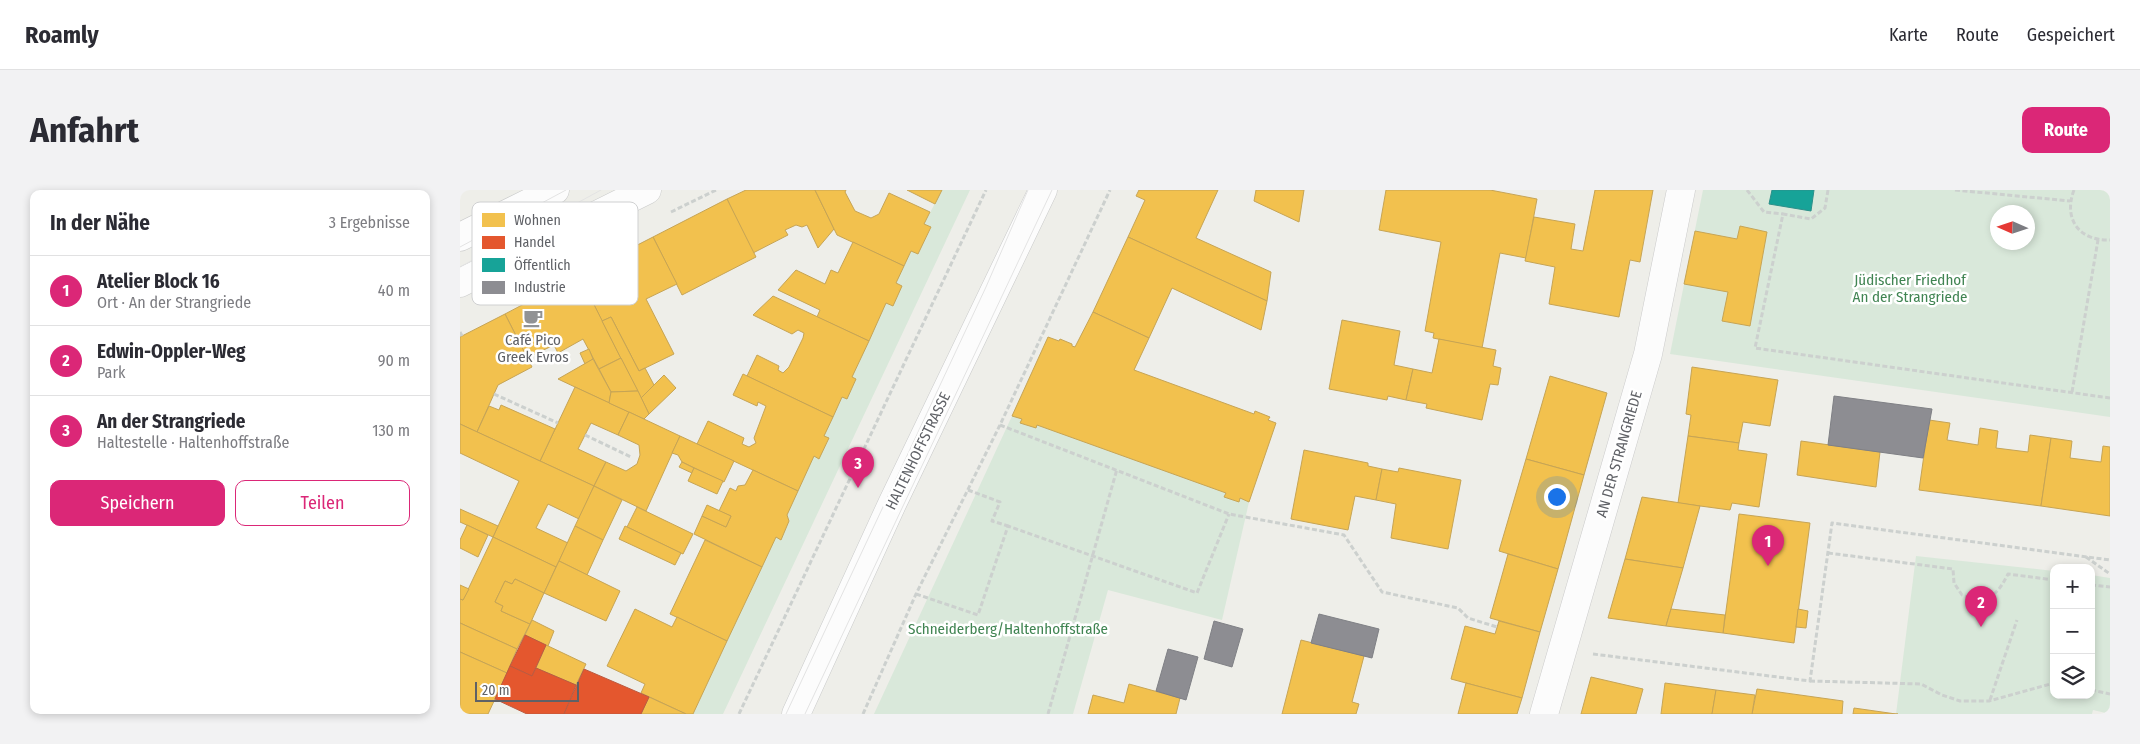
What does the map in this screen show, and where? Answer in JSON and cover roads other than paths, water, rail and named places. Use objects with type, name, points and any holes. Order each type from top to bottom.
[{"type":"street","points":[[531,202],[555,190]]},
{"type":"street","points":[[623,202],[647,190]]},
{"type":"street","name":"HALTENHOFFSTRASSE","points":[[796,714],[896,495],[1043,190]]},
{"type":"street","name":"AN DER STRANGRIEDE","points":[[1544,714],[1648,354],[1681,190]]},
{"type":"street","points":[[460,237],[472,231]]},
{"type":"street","points":[[460,283],[472,277]]},
{"type":"tram line","points":[[544,202],[566,190]]},
{"type":"tram line","points":[[579,202],[601,190]]},
{"type":"tram line","points":[[786,714],[986,287],[1028,190]]},
{"type":"tram line","points":[[805,714],[1052,190]]},
{"type":"tram line","points":[[460,247],[472,241]]},
{"type":"tram line","points":[[460,267],[472,260]]},
{"type":"place","name":"Café Pico Greek Evros","points":[[533,318]]},
{"type":"place","name":"An der Strangriede","points":[[858,488]]},
{"type":"place","name":"Atelier Block 16","points":[[1768,566]]},
{"type":"place","name":"Edwin-Oppler-Weg","points":[[1981,627]]},
{"type":"park label","name":"Jüdischer Friedhof An der Strangriede","points":[[1910,288]]},
{"type":"park label","name":"Schneiderberg/Haltenhoffstraße","points":[[1008,629]]}]
